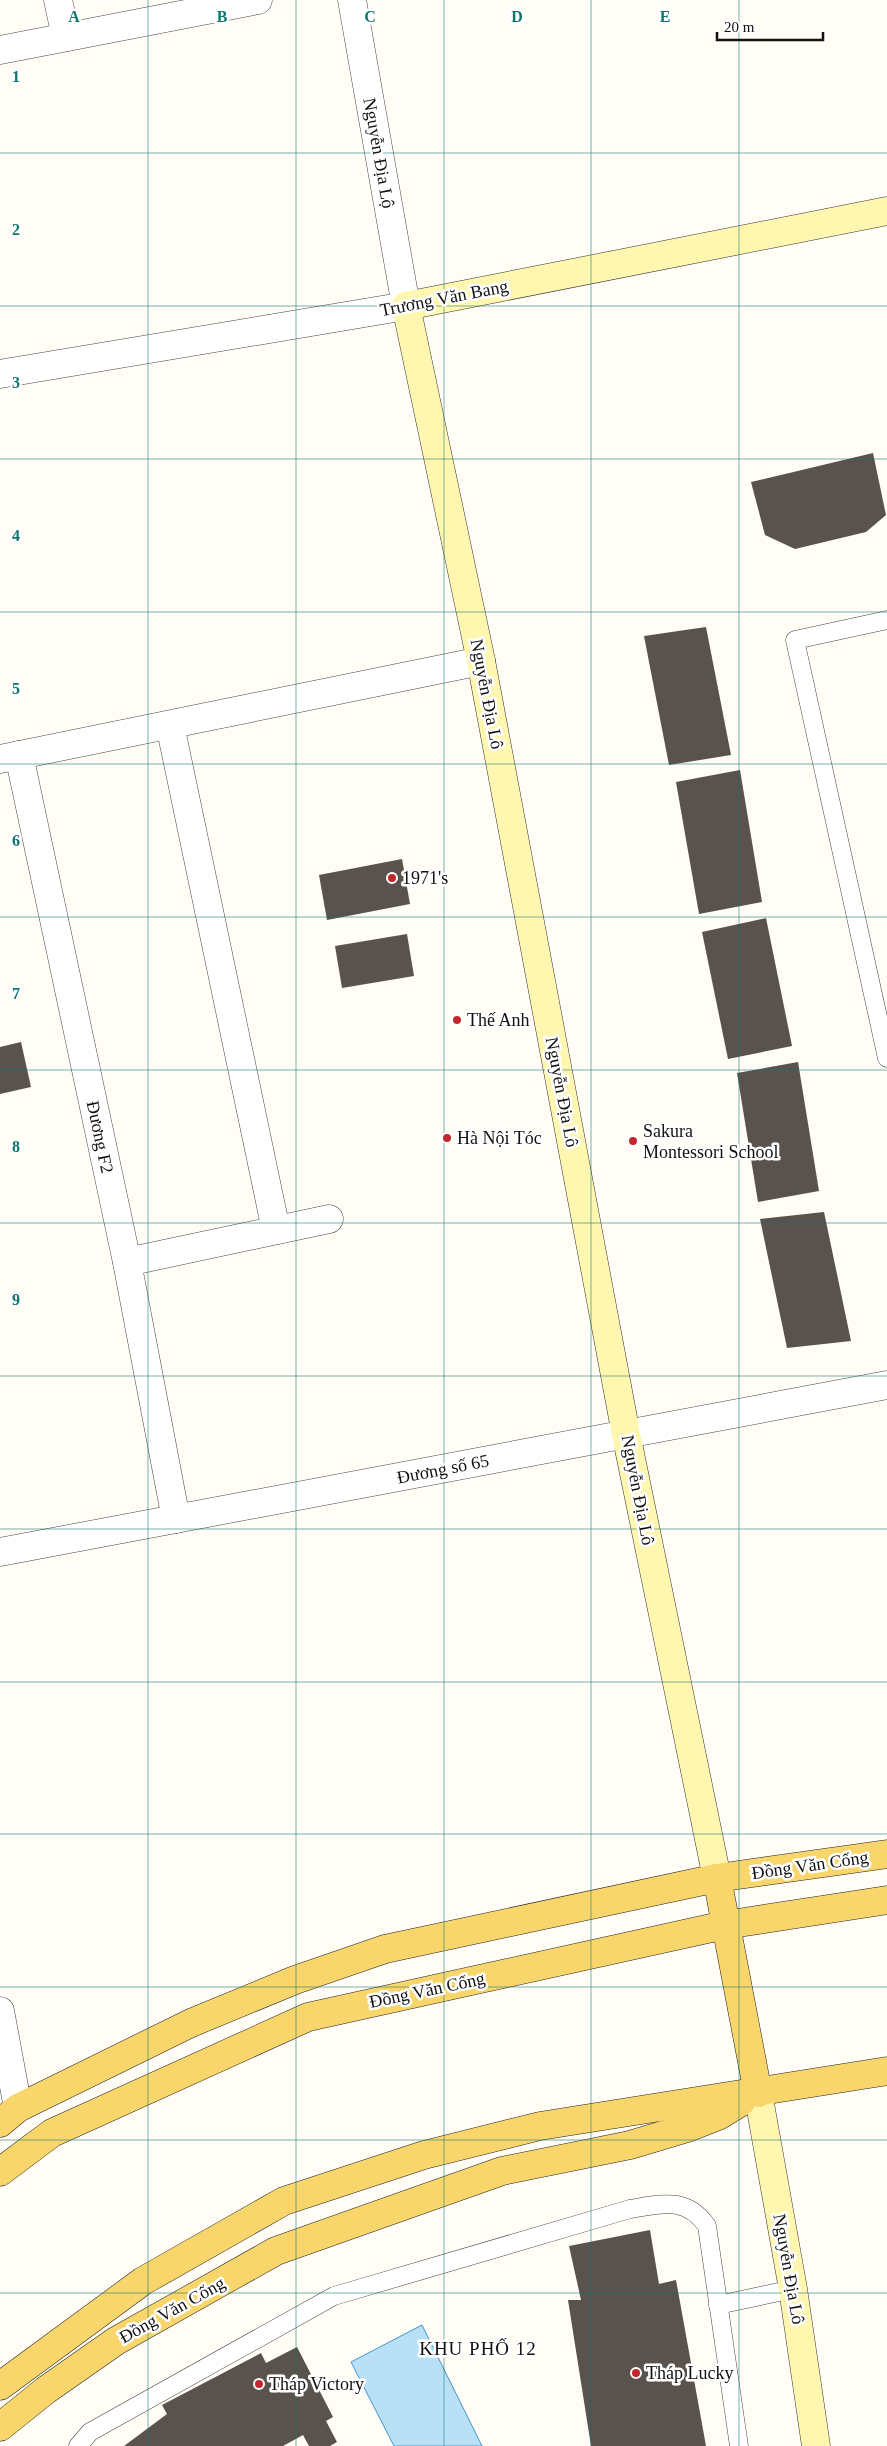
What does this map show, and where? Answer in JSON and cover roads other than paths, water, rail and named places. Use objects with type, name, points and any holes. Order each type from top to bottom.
[{"type":"main road","name":"Đồng Văn Cống","points":[[9,2115],[191,2024],[295,1980],[384,1949],[717,1878],[887,1854]]},
{"type":"main road","points":[[717,1878],[758,2093]]},
{"type":"main road","name":"Đồng Văn Cống","points":[[0,2172],[52,2133],[308,2017],[725,1925],[887,1900]]},
{"type":"main road","name":"Đồng Văn Cống","points":[[0,2386],[143,2281],[284,2202],[424,2155],[540,2126],[887,2072]]},
{"type":"main road","name":"Đồng Văn Cống","points":[[0,2428],[46,2390],[116,2341],[276,2252],[502,2171],[630,2145],[690,2127],[718,2116],[758,2093]]},
{"type":"street","points":[[58,0],[66,37]]},
{"type":"street","points":[[0,50],[258,0]]},
{"type":"street","name":"Nguyễn Địa Lộ","points":[[352,0],[406,306]]},
{"type":"street","name":"Trương Văn Bang","points":[[0,374],[406,306],[887,211]]},
{"type":"street","name":"Nguyễn Địa Lô","points":[[406,306],[481,661],[626,1434],[717,1878]]},
{"type":"street","points":[[10,757],[481,661]]},
{"type":"street","points":[[170,725],[276,1230]]},
{"type":"street","name":"Đương F2","points":[[10,757],[127,1262],[176,1519]]},
{"type":"street","points":[[127,1262],[329,1219]]},
{"type":"street","name":"Đương số 65","points":[[0,1552],[887,1385]]},
{"type":"street","points":[[0,2011],[9,2115]]},
{"type":"street","name":"Nguyễn Địa Lô","points":[[758,2093],[794,2289],[816,2446]]},
{"type":"lane","points":[[887,620],[795,640],[887,1058]]},
{"type":"lane","points":[[78,2446],[90,2432],[334,2296],[630,2209],[670,2203],[686,2207],[700,2217],[707,2226],[738,2446]]},
{"type":"lane","points":[[718,2305],[794,2289]]},
{"type":"water","points":[[422,2325],[482,2446],[394,2446],[351,2362]]},
{"type":"place","name":"1971's","points":[[392,878]]},
{"type":"place","name":"Thế Anh","points":[[457,1020]]},
{"type":"place","name":"Hà Nội Tóc","points":[[447,1138]]},
{"type":"place","name":"Sakura Montessori School","points":[[633,1141]]},
{"type":"place","name":"Tháp Lucky","points":[[636,2373]]},
{"type":"place","name":"Tháp Victory","points":[[259,2384]]},
{"type":"district","name":"KHU PHỐ 12","points":[[478,2348]]}]
